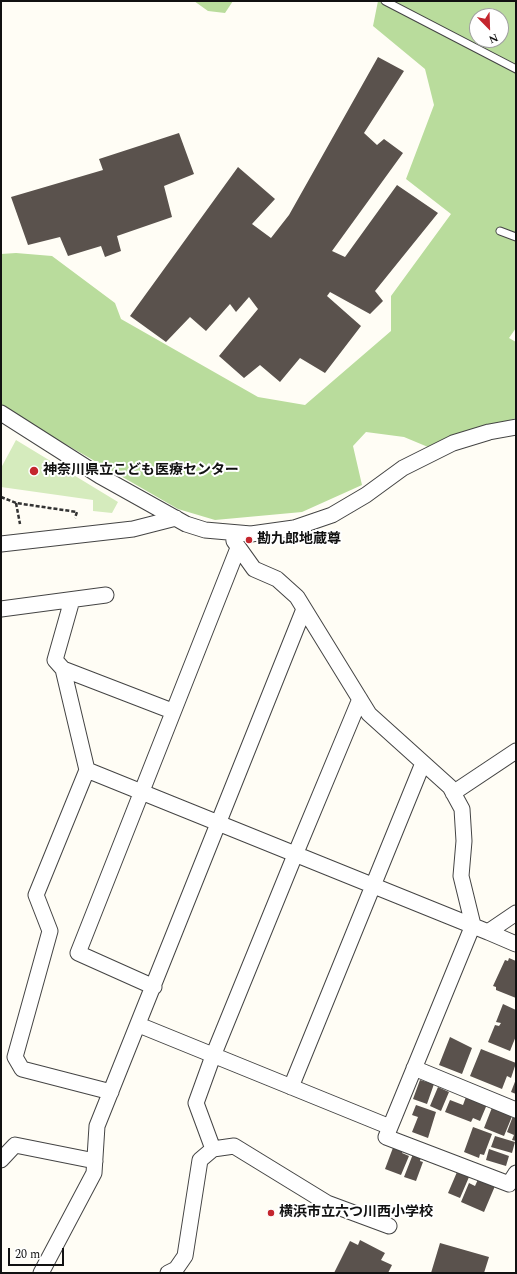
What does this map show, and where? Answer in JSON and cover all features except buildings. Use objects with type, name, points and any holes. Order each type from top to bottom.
[{"type":"street","points":[[1,413],[100,476],[186,524],[205,530],[233,533],[270,532],[310,524],[347,507],[404,468],[453,443],[490,432],[516,427]]},
{"type":"street","points":[[1,544],[133,529],[176,518]]},
{"type":"street","points":[[233,533],[234,542],[254,569],[277,579],[296,597],[369,714],[450,787],[462,809],[464,841],[462,876],[473,925],[386,1137],[509,1184],[516,1173]]},
{"type":"street","points":[[154,986],[78,953],[172,711],[238,548]]},
{"type":"street","points":[[1,609],[106,595]]},
{"type":"street","points":[[72,600],[55,660],[63,669],[172,711]]},
{"type":"street","points":[[41,1273],[94,1173],[97,1126],[139,1026],[304,609]]},
{"type":"street","points":[[63,669],[87,770],[36,895],[50,931],[15,1057],[22,1069],[111,1092]]},
{"type":"street","points":[[213,1149],[196,1104],[213,1056],[360,699]]},
{"type":"street","points":[[453,793],[516,752]]},
{"type":"street","points":[[291,1087],[423,763]]},
{"type":"street","points":[[87,770],[141,793],[473,925],[516,944]]},
{"type":"street","points":[[488,932],[516,913]]},
{"type":"street","points":[[139,1026],[390,1127]]},
{"type":"street","points":[[414,1068],[516,1110]]},
{"type":"street","points":[[1,1160],[15,1145],[95,1161]]},
{"type":"street","points":[[168,1273],[176,1269],[185,1256],[200,1160],[213,1149],[234,1146],[327,1203],[389,1226]]},
{"type":"lane","points":[[385,1],[516,69]]},
{"type":"lane","points":[[500,231],[516,237]]},
{"type":"path","points":[[1,497],[16,503],[77,512],[76,518],[69,519]]},
{"type":"path","points":[[16,503],[20,524]]},
{"type":"path","points":[[13,525],[27,523]]},
{"type":"green space","points":[[194,1],[233,1],[225,13],[208,11]]},
{"type":"green space","points":[[378,1],[516,1],[516,328],[509,338],[516,342],[516,418],[428,447],[404,437],[366,432],[353,446],[362,485],[302,512],[215,520],[178,509],[1,407],[1,254],[16,253],[52,256],[115,303],[121,319],[258,397],[305,405],[391,331],[391,296],[451,214],[406,179],[434,105],[425,69],[373,26]]},
{"type":"green space","points":[[16,440],[118,502],[112,513],[93,511],[93,500],[1,487],[1,468]]},
{"type":"place","name":"神奈川県立こども医療センター","points":[[34,471]]},
{"type":"place","name":"勘九郎地蔵尊","points":[[249,540]]},
{"type":"place","name":"横浜市立六つ川西小学校","points":[[271,1213]]}]
